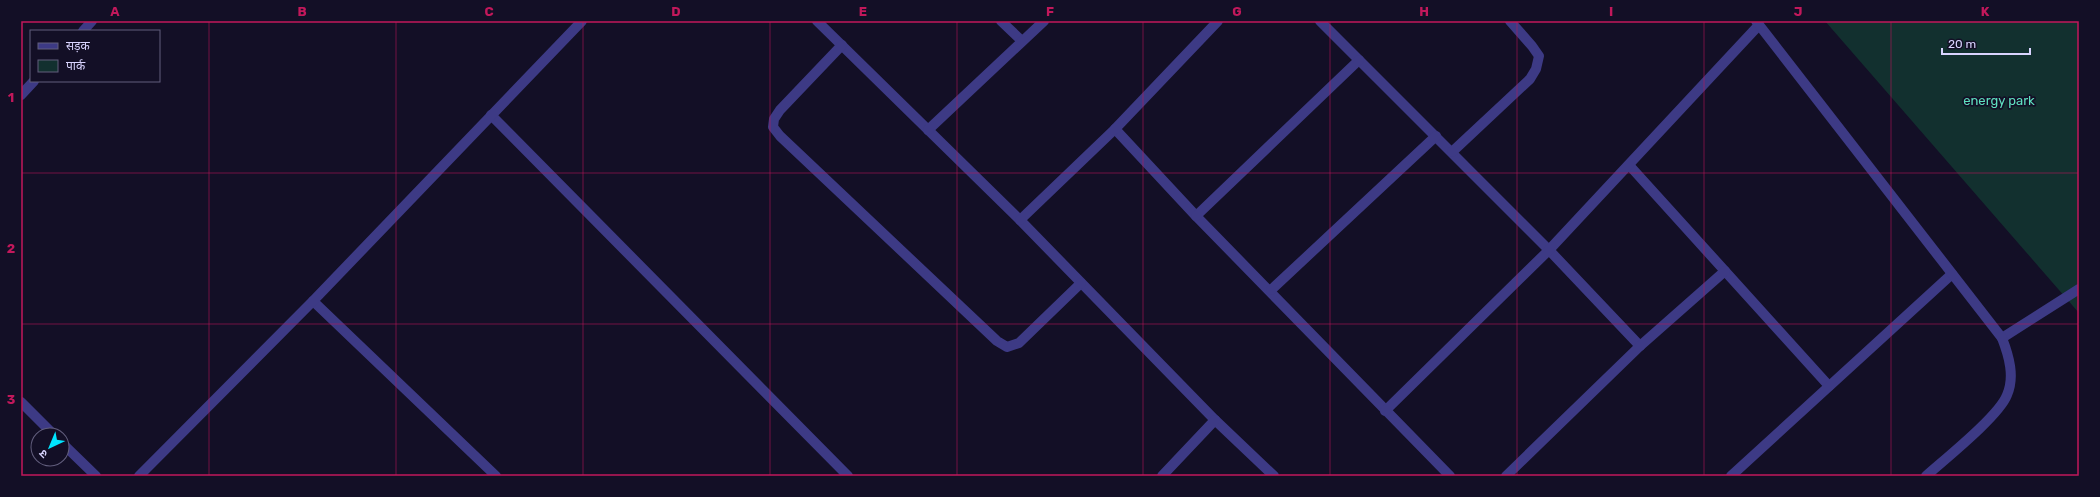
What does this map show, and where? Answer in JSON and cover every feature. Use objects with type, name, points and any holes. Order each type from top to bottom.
[{"type":"street","points":[[83,30],[92,21]]},
{"type":"street","points":[[139,476],[313,301],[582,21]]},
{"type":"street","points":[[817,21],[1020,220],[1215,420],[1274,476]]},
{"type":"street","points":[[1001,21],[1022,41]]},
{"type":"street","points":[[928,130],[1044,21]]},
{"type":"street","points":[[1020,220],[1115,129],[1218,21]]},
{"type":"street","points":[[1320,21],[1549,250],[1640,346]]},
{"type":"street","points":[[1452,152],[1530,79],[1536,69],[1539,56],[1510,21]]},
{"type":"street","points":[[1385,411],[1549,250],[1629,165],[1757,23],[2002,338],[2010,356],[2011,375],[2008,395],[1997,411],[1926,476]]},
{"type":"street","points":[[842,45],[780,110],[774,119],[773,127],[780,136],[997,341],[1007,347],[1018,343],[1081,283]]},
{"type":"street","points":[[1196,216],[1359,60]]},
{"type":"street","points":[[21,95],[33,82]]},
{"type":"street","points":[[491,115],[848,476]]},
{"type":"street","points":[[1115,129],[1196,216],[1270,290],[1385,411],[1450,476]]},
{"type":"street","points":[[1270,290],[1436,136]]},
{"type":"street","points":[[1629,165],[1829,386]]},
{"type":"street","points":[[1506,476],[1640,346],[1725,271]]},
{"type":"street","points":[[1731,476],[1952,274]]},
{"type":"street","points":[[2002,338],[2079,289]]},
{"type":"street","points":[[313,301],[496,476]]},
{"type":"street","points":[[21,402],[46,427]]},
{"type":"street","points":[[1162,476],[1215,420]]},
{"type":"street","points":[[70,450],[96,476]]},
{"type":"green space","name":"energy park","points":[[1825,21],[2079,21],[2079,313]]}]
